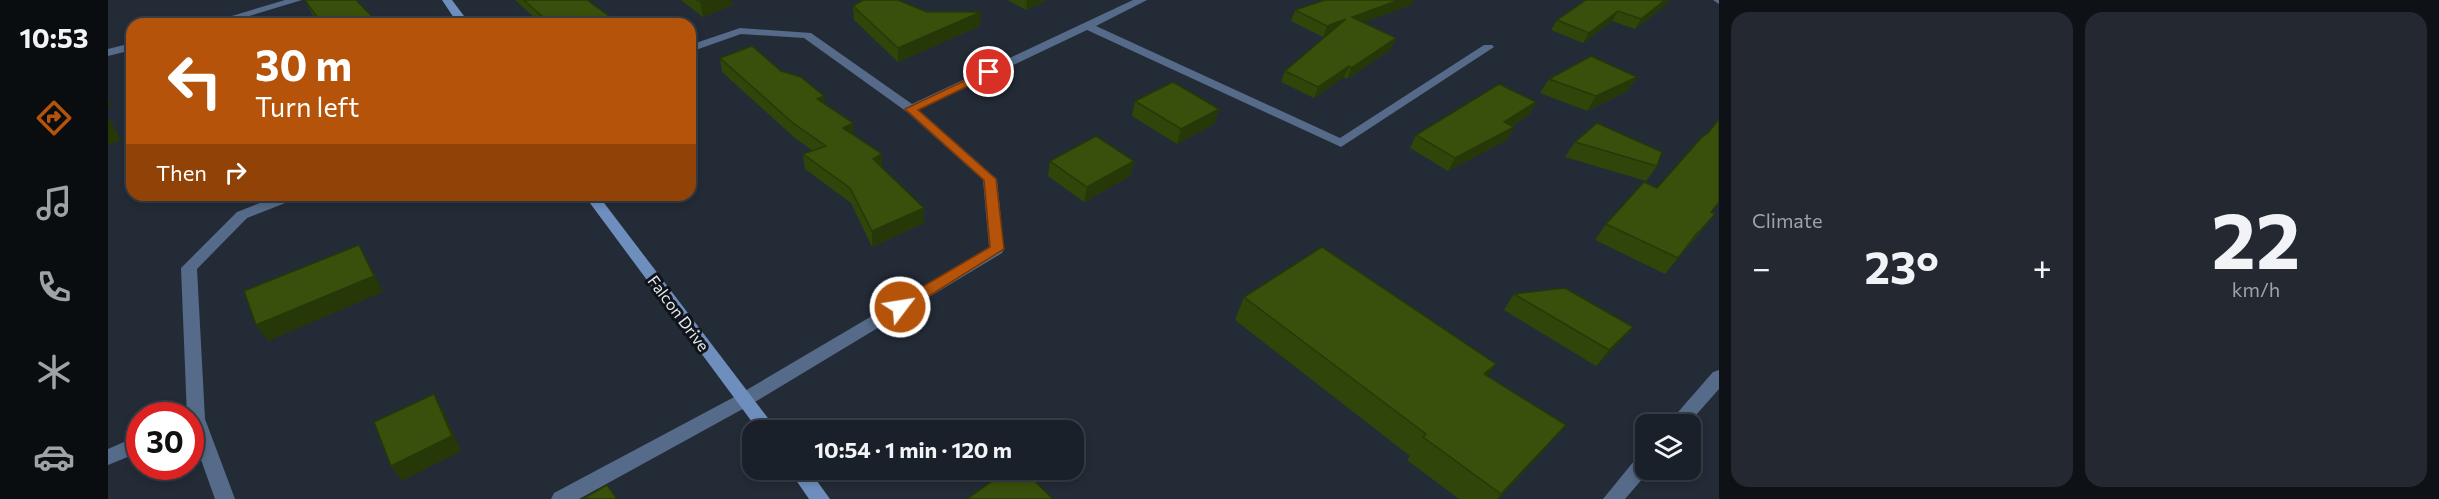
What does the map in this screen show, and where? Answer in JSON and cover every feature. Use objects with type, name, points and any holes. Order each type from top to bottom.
[{"type":"street","points":[[232,18],[297,0]]},
{"type":"street","points":[[447,0],[460,18]]},
{"type":"street","points":[[911,109],[1142,0]]},
{"type":"street","points":[[1088,26],[1341,143],[1488,47]]},
{"type":"street","points":[[561,499],[744,400],[997,249],[990,179],[911,109],[807,35],[740,31],[696,47]]},
{"type":"street","points":[[108,53],[126,48]]},
{"type":"street","points":[[193,402],[189,268],[242,214],[277,201]]},
{"type":"street","name":"Falcon Drive","points":[[595,201],[760,420]]},
{"type":"street","points":[[1687,414],[1719,377]]},
{"type":"street","points":[[204,447],[225,499]]},
{"type":"street","points":[[108,457],[126,449]]},
{"type":"street","points":[[1613,499],[1635,474]]},
{"type":"street","points":[[806,480],[820,499]]},
{"type":"building","points":[[305,0],[356,0],[373,18],[318,18]]},
{"type":"building","points":[[524,0],[587,0],[612,18],[544,18]]},
{"type":"building","points":[[863,0],[898,0],[927,12],[981,12],[898,48],[853,6]]},
{"type":"building","points":[[1325,0],[1399,0],[1352,17],[1396,38],[1318,87],[1285,71],[1346,19],[1327,26],[1295,10]]},
{"type":"building","points":[[1586,0],[1665,0],[1641,19],[1618,11],[1589,33],[1557,20]]},
{"type":"building","points":[[752,46],[781,71],[801,77],[824,96],[817,99],[853,123],[843,128],[882,154],[873,159],[924,208],[872,231],[850,188],[803,154],[826,146],[793,123],[720,58]]},
{"type":"building","points":[[1591,56],[1637,77],[1596,96],[1549,79]]},
{"type":"building","points":[[1173,82],[1219,109],[1181,129],[1135,101]]},
{"type":"building","points":[[1499,84],[1536,102],[1504,122],[1514,127],[1455,158],[1416,135]]},
{"type":"building","points":[[1719,119],[1719,202],[1711,212],[1715,214],[1678,258],[1606,224],[1644,182],[1657,188]]},
{"type":"building","points":[[1597,123],[1662,152],[1657,166],[1575,142]]},
{"type":"building","points":[[1096,136],[1134,161],[1087,187],[1050,161]]},
{"type":"building","points":[[359,245],[374,276],[256,325],[244,291]]},
{"type":"building","points":[[1322,247],[1496,364],[1484,374],[1566,425],[1501,494],[1423,437],[1426,434],[1244,297]]},
{"type":"building","points":[[1565,288],[1633,327],[1609,350],[1514,294]]},
{"type":"building","points":[[434,394],[452,436],[391,466],[374,422]]},
{"type":"building","points":[[994,480],[1033,480],[1052,498],[1050,499],[967,499]]},
{"type":"building","points":[[607,485],[617,499],[583,499]]},
{"type":"route","points":[[900,307],[997,249],[990,179],[911,109],[989,72]]}]
